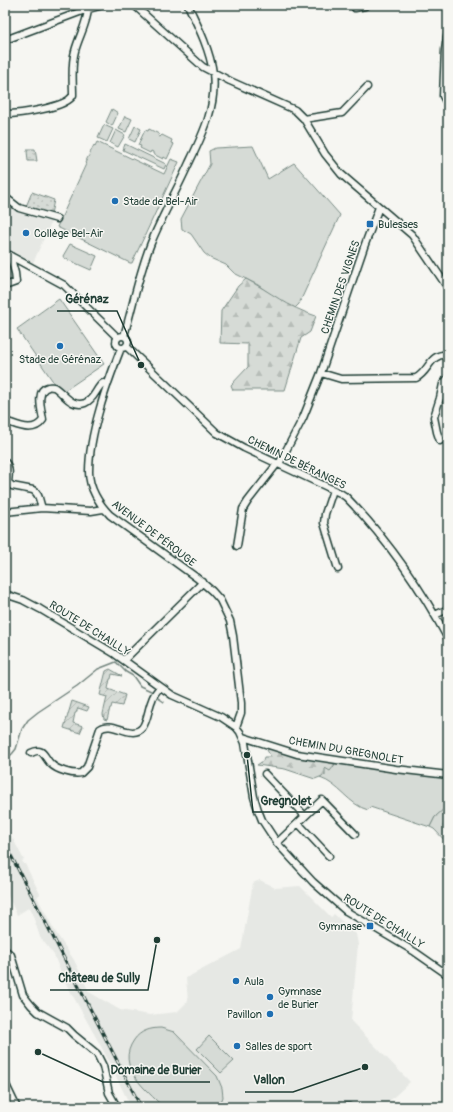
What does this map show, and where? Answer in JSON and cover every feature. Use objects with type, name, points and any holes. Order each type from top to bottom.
[{"type":"main road","points":[[5,1084],[16,1107]]},
{"type":"street","points":[[5,40],[85,8],[103,5]]},
{"type":"street","points":[[134,5],[203,67],[213,73],[292,107],[304,119],[333,165],[341,174],[412,235],[448,288]]},
{"type":"street","points":[[7,254],[64,285],[121,337],[128,341],[124,347],[116,344],[116,341],[121,337],[151,244],[204,132],[211,112],[214,94],[213,73],[206,47],[188,5]]},
{"type":"street","points":[[354,5],[355,8],[364,6]]},
{"type":"street","points":[[5,114],[13,114],[51,107],[63,103],[71,98],[75,51],[88,17],[85,8]]},
{"type":"street","points":[[448,31],[445,50],[443,96],[448,105]]},
{"type":"street","points":[[304,119],[342,112],[367,87]]},
{"type":"street","points":[[5,197],[19,208],[57,219]]},
{"type":"street","name":"CHEMIN DES VIGNES","points":[[237,546],[243,509],[278,464],[302,418],[321,373],[379,207]]},
{"type":"street","points":[[5,286],[16,282],[15,273],[7,254]]},
{"type":"street","name":"AVENUE DE PÉROUGE","points":[[124,347],[108,384],[98,414],[92,439],[89,473],[94,491],[103,509],[119,523],[203,582],[220,600],[226,610],[232,628],[241,704],[241,713],[236,726]]},
{"type":"street","name":"CHEMIN DE BÉRANGES","points":[[124,347],[217,433],[244,448],[346,497],[379,534],[400,562],[435,615],[448,639]]},
{"type":"street","points":[[321,373],[341,379],[416,378],[422,375],[435,357],[441,354],[448,355]]},
{"type":"street","points":[[440,441],[434,417],[443,384],[448,378]]},
{"type":"street","points":[[5,421],[22,428],[40,425],[43,420],[40,397],[42,391],[49,386],[53,387],[63,396],[76,404],[84,403],[95,395],[101,384],[108,384]]},
{"type":"street","points":[[5,462],[9,468],[8,482],[12,486],[36,491],[39,495],[42,508]]},
{"type":"street","points":[[333,490],[325,514],[324,523],[338,569]]},
{"type":"street","points":[[5,512],[42,508],[92,511],[103,509]]},
{"type":"street","points":[[124,660],[203,582]]},
{"type":"street","name":"ROUTE DE CHAILLY","points":[[5,594],[23,600],[40,609],[124,660],[160,687],[185,702],[221,717],[236,726],[243,737],[254,797],[258,810],[262,820],[277,843],[313,882],[346,911],[415,952],[448,975]]},
{"type":"street","points":[[435,615],[448,609]]},
{"type":"street","points":[[32,753],[36,751],[42,752],[46,755],[49,762],[55,767],[76,774],[82,772],[87,767],[99,730],[108,726],[130,732],[137,732],[141,730],[152,699],[160,687]]},
{"type":"street","name":"CHEMIN DU GREGNOLET","points":[[243,737],[297,754],[396,769],[448,775]]},
{"type":"street","points":[[265,774],[305,816]]},
{"type":"street","points":[[277,843],[322,800],[355,834]]},
{"type":"street","points":[[298,823],[329,856]]},
{"type":"street","points":[[5,950],[11,955],[23,994],[27,1000],[36,1010],[67,1028],[95,1052],[104,1070],[107,1089],[117,1107]]},
{"type":"street","points":[[330,1107],[349,1107]]},
{"type":"shaded area","name":"Collège Bel-Air","points":[[5,197],[19,208],[53,218],[33,263],[5,247]]},
{"type":"shaded area","name":"Gymnase de Burier","points":[[5,824],[24,860],[22,861],[40,894],[37,897],[56,933],[74,960],[89,992],[120,1010],[150,1015],[177,1012],[188,1001],[186,978],[241,949],[253,883],[260,880],[275,888],[300,886],[331,917],[334,914],[356,934],[358,944],[351,1021],[410,1082],[383,1107],[341,1105],[298,1107],[298,1105],[287,1107],[131,1107],[103,1050],[63,978],[54,955],[40,937],[30,907],[17,915],[5,890]]},
{"type":"green space","points":[[112,109],[118,113],[112,126],[106,122]]},
{"type":"green space","points":[[125,116],[132,119],[126,132],[119,129]]},
{"type":"green space","points":[[104,125],[113,129],[107,142],[98,138]]},
{"type":"green space","points":[[135,126],[141,129],[135,142],[129,139]]},
{"type":"green space","points":[[149,129],[159,134],[158,136],[160,137],[162,135],[172,140],[171,143],[174,144],[167,159],[164,157],[163,159],[153,154],[151,151],[150,153],[140,148],[141,146],[138,145],[145,130],[148,131]]},
{"type":"green space","points":[[116,130],[125,135],[118,147],[110,143]]},
{"type":"green space","name":"Stade de Bel-Air","points":[[97,142],[164,174],[171,159],[179,162],[132,263],[57,227],[86,164],[85,163]]},
{"type":"green space","points":[[125,144],[166,164],[164,169],[123,150]]},
{"type":"green space","points":[[253,146],[268,179],[294,163],[340,215],[299,304],[295,308],[278,300],[258,285],[234,273],[226,265],[210,258],[204,253],[191,234],[182,229],[181,219],[210,164],[209,151],[215,148]]},
{"type":"green space","points":[[28,149],[35,149],[37,161],[28,161]]},
{"type":"green space","points":[[32,192],[54,200],[51,214],[25,209]]},
{"type":"green space","points":[[70,244],[97,256],[91,270],[64,258],[63,256]]},
{"type":"green space","points":[[246,279],[288,304],[316,316],[310,332],[301,338],[285,390],[233,390],[231,385],[248,367],[248,344],[220,343],[221,311],[238,286]]},
{"type":"green space","name":"Stade de Gérénaz","points":[[59,299],[104,364],[61,393],[17,329]]},
{"type":"green space","points":[[110,669],[122,676],[112,674],[108,689],[125,695],[122,706],[112,704],[107,720],[104,719],[103,714],[107,697],[100,695],[106,671]]},
{"type":"green space","points":[[72,701],[89,707],[87,711],[78,708],[75,713],[73,723],[83,726],[80,733],[64,728]]},
{"type":"green space","points":[[270,748],[335,762],[330,771],[325,768],[325,775],[315,779],[285,769],[257,765],[263,761],[264,757],[271,757],[267,750]]},
{"type":"green space","points":[[335,762],[448,775],[448,807],[435,817],[430,827],[370,807],[368,810],[355,804],[333,785],[320,778],[322,777],[325,768]]},
{"type":"green space","points":[[446,807],[448,807],[448,844],[434,829],[430,827],[435,817]]},
{"type":"green space","points":[[161,1028],[174,1032],[217,1076],[222,1088],[223,1097],[219,1107],[163,1107],[135,1077],[130,1068],[128,1059],[129,1050],[134,1040],[139,1034]]},
{"type":"green space","points":[[209,1036],[234,1061],[221,1073],[197,1049]]},
{"type":"waterway","points":[[5,760],[16,749],[22,729],[28,720],[77,686],[98,669],[116,662],[126,672],[133,676],[140,686],[151,691]]},
{"type":"waterway","points":[[158,698],[164,702]]},
{"type":"railway","points":[[5,844],[141,1107]]},
{"type":"place","name":"Stade de Bel-Air","points":[[115,201]]},
{"type":"place","name":"Bulesses","points":[[370,224]]},
{"type":"place","name":"Collège Bel-Air","points":[[26,233]]},
{"type":"place","name":"Stade de Gérénaz","points":[[60,346]]},
{"type":"place","name":"Gérénaz","points":[[141,365]]},
{"type":"place","name":"Gregnolet","points":[[247,755]]},
{"type":"place","name":"Gymnase","points":[[370,926]]},
{"type":"place","name":"Château de Sully","points":[[157,940]]},
{"type":"place","name":"Aula","points":[[236,981]]},
{"type":"place","name":"Gymnase de Burier","points":[[270,997]]},
{"type":"place","name":"Pavillon","points":[[270,1014]]},
{"type":"place","name":"Salles de sport","points":[[237,1046]]},
{"type":"place","name":"Domaine de Burier","points":[[38,1052]]},
{"type":"place","name":"Vallon","points":[[365,1067]]}]
